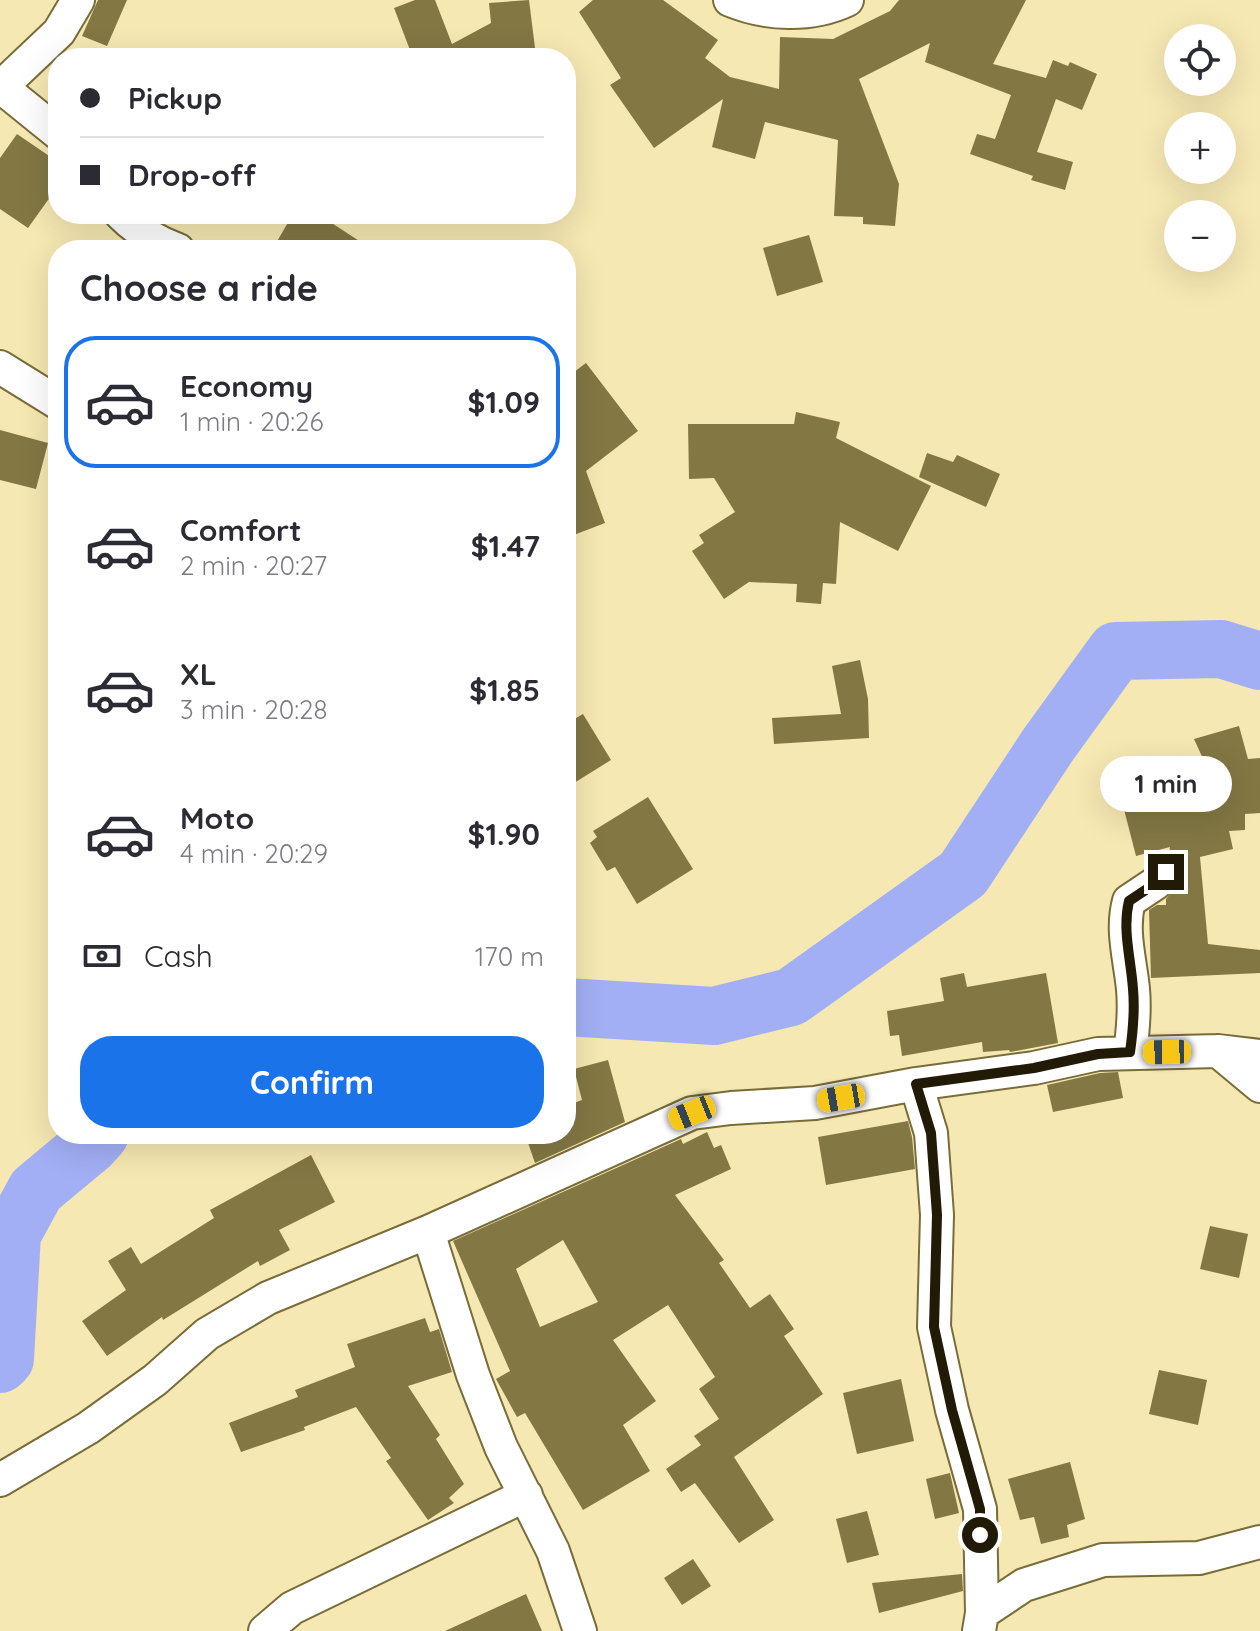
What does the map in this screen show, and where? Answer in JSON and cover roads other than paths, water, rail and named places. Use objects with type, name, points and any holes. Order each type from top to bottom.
[{"type":"street","points":[[48,124],[2,84],[59,32],[78,0]]},
{"type":"street","points":[[730,0],[747,7],[780,12],[830,8],[847,0]]},
{"type":"street","points":[[131,224],[155,240]]},
{"type":"street","points":[[0,367],[48,397]]},
{"type":"street","points":[[1130,1052],[1134,1025],[1133,990],[1125,918],[1129,901],[1156,883],[1166,872]]},
{"type":"street","points":[[1218,1051],[1260,1086]]},
{"type":"street","points":[[0,1480],[88,1428],[155,1380],[207,1334],[268,1298],[428,1232],[692,1113],[815,1103],[916,1084],[1034,1068],[1098,1054],[1218,1051],[1260,1056]]},
{"type":"street","points":[[916,1084],[931,1133],[937,1215],[934,1327],[952,1410],[980,1509],[981,1622]]},
{"type":"street","points":[[428,1232],[473,1375],[501,1447],[553,1551],[580,1631]]},
{"type":"street","points":[[265,1631],[292,1608],[526,1495]]},
{"type":"street","points":[[981,1622],[1024,1585],[1103,1560],[1199,1558],[1260,1542]]},
{"type":"waterway","points":[[576,1008],[714,1016],[791,997],[963,874],[1048,745],[1116,651],[1221,649],[1260,661]]},
{"type":"waterway","points":[[0,1364],[5,1359],[12,1234],[36,1190],[91,1144]]}]
